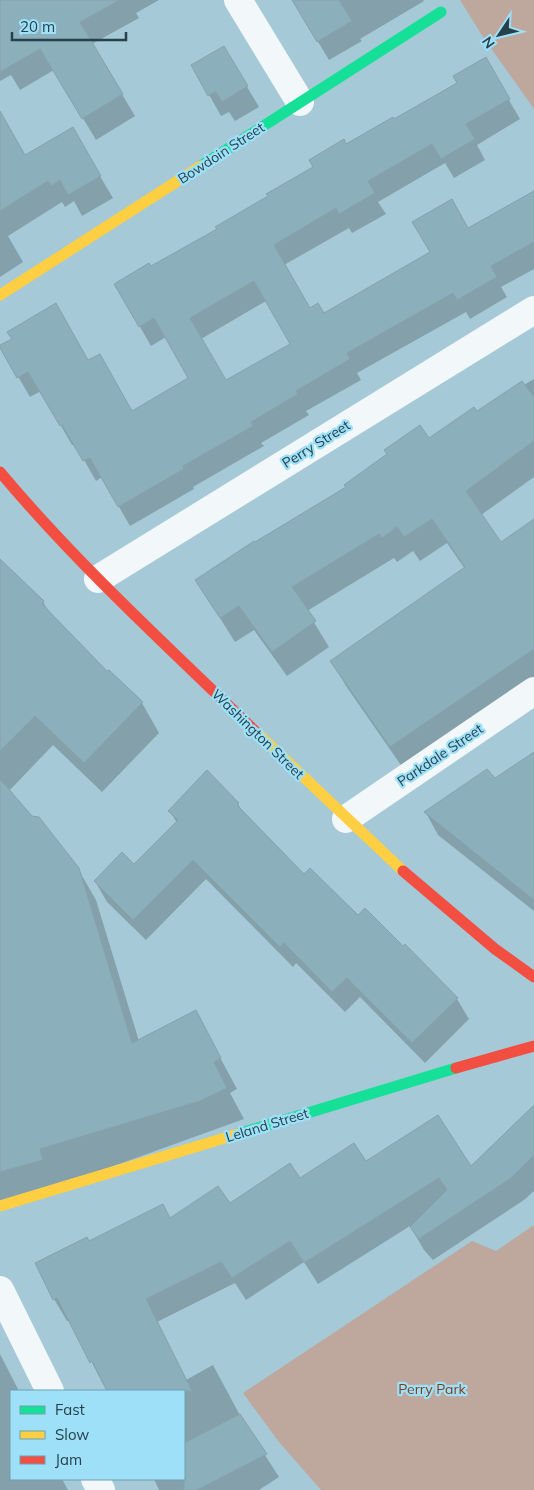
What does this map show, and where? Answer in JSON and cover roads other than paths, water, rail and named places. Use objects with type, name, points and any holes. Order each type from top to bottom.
[{"type":"street","points":[[238,0],[300,102]]},
{"type":"street","name":"Bowdoin Street","points":[[0,295],[442,12]]},
{"type":"street","name":"Perry Street","points":[[98,579],[534,310]]},
{"type":"street","name":"Washington Street","points":[[0,472],[58,539],[346,819],[392,862],[502,955],[534,977]]},
{"type":"street","name":"Parkdale Street","points":[[346,819],[534,691]]},
{"type":"street","name":"Leland Street","points":[[0,1206],[534,1046]]},
{"type":"street","points":[[0,1290],[50,1390]]},
{"type":"park label","name":"Perry Park","points":[[432,1389]]}]
